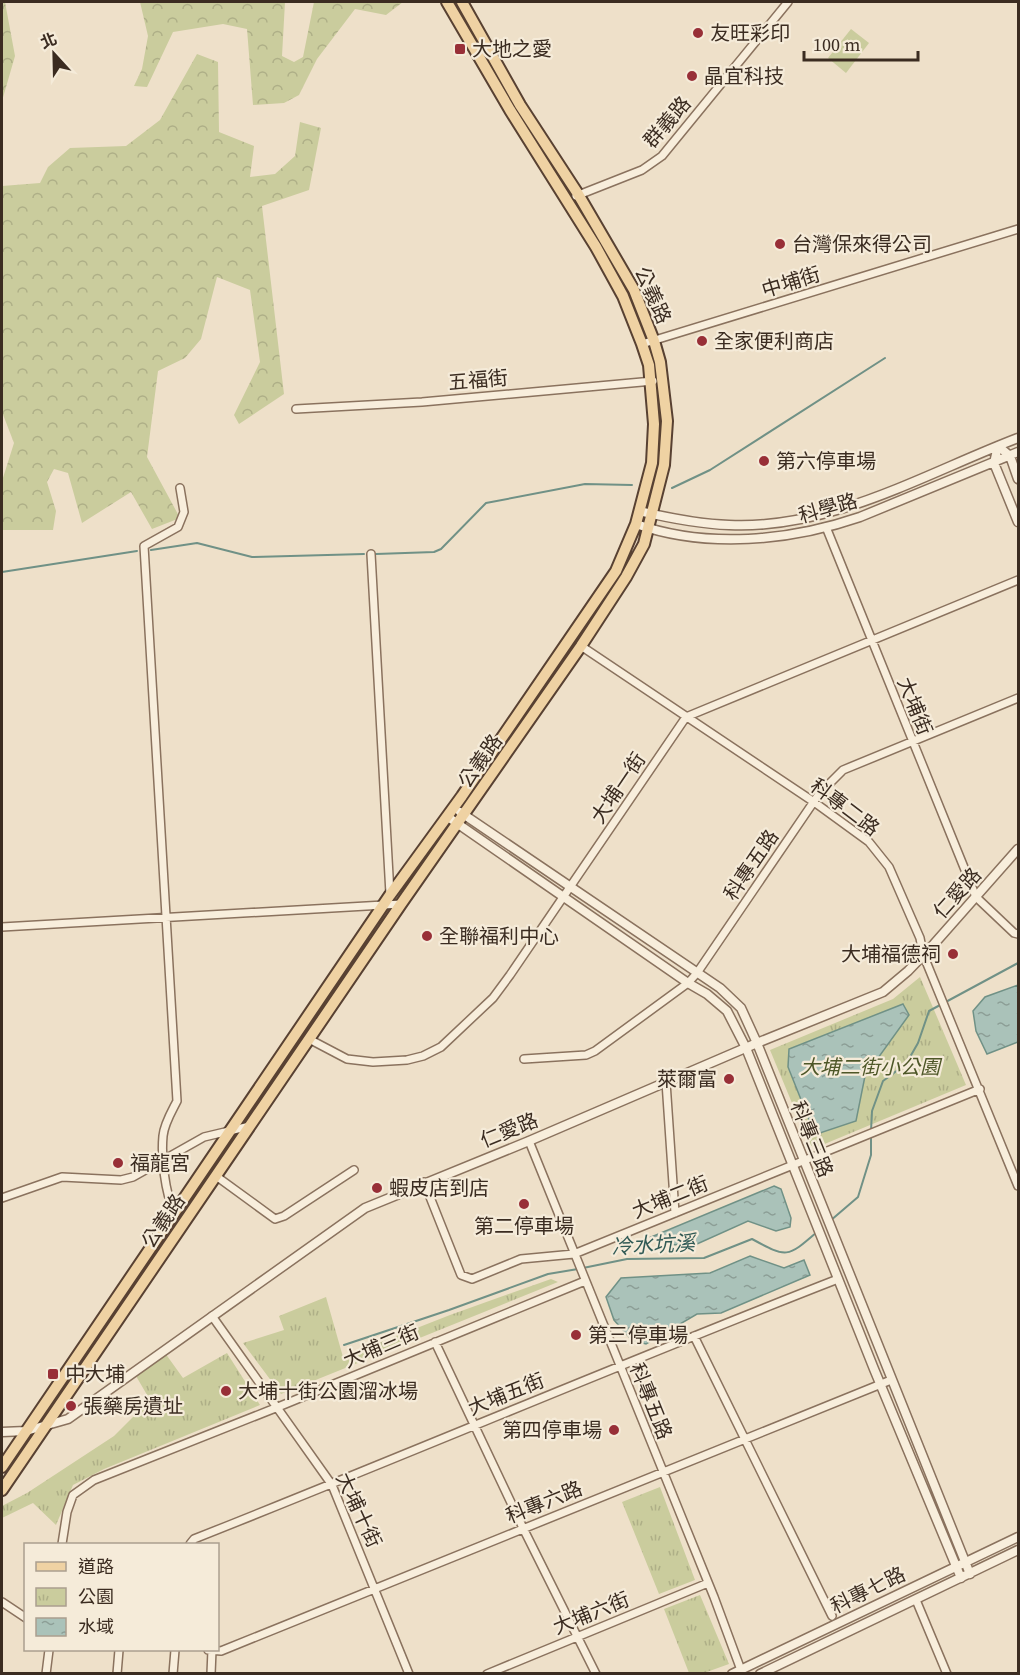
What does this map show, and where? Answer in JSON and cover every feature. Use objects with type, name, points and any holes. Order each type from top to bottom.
[{"type":"main road","name":"公義路","points":[[2,1467],[387,900],[451,813],[616,571],[636,524],[652,463],[654,424],[649,365],[642,344],[623,296],[447,2]]},
{"type":"main road","name":"公義路","points":[[2,1490],[401,904],[581,646],[626,577],[644,544],[664,465],[667,421],[663,380],[654,341],[634,290],[578,194],[520,105],[462,2]]},
{"type":"street","name":"群義路","points":[[567,202],[578,194],[642,170],[662,156],[788,2]]},
{"type":"street","name":"中埔街","points":[[642,344],[1018,229]]},
{"type":"street","name":"五福街","points":[[296,409],[422,402],[663,380]]},
{"type":"street","name":"科學路","points":[[639,511],[670,519],[730,525],[789,521],[854,505],[1018,438]]},
{"type":"street","points":[[1018,478],[1010,456],[998,446],[994,463],[1018,522]]},
{"type":"street","name":"科學路","points":[[636,524],[647,528],[715,538],[775,536],[826,527],[860,517],[1018,452]]},
{"type":"street","points":[[174,1211],[170,1202],[163,1136],[177,1101],[144,546],[178,527],[184,513],[180,489]]},
{"type":"street","name":"大埔街","points":[[826,527],[976,897]]},
{"type":"street","points":[[371,554],[387,900]]},
{"type":"street","points":[[686,717],[1018,580]]},
{"type":"street","name":"科專二路","points":[[581,646],[814,802],[869,842],[889,867],[920,938],[923,954],[1018,1186]]},
{"type":"street","name":"科專五路","points":[[524,1059],[586,1055],[595,1051],[688,983],[814,802],[843,770],[1018,698]]},
{"type":"street","name":"大埔一街","points":[[309,1039],[347,1059],[373,1062],[407,1060],[423,1056],[441,1047],[494,998],[686,717]]},
{"type":"street","points":[[497,743],[499,766]]},
{"type":"street","name":"科專三路","points":[[451,813],[571,888],[720,988],[741,1008],[970,1574]]},
{"type":"street","name":"科專三路","points":[[461,819],[564,897],[707,994],[727,1011],[746,1048],[791,1165],[961,1578]]},
{"type":"street","name":"仁愛路","points":[[2,1432],[26,1431],[68,1419],[365,1208],[883,992],[908,971],[1018,849]]},
{"type":"street","points":[[976,897],[1014,933],[1018,934]]},
{"type":"street","points":[[387,900],[401,904]]},
{"type":"street","points":[[2,927],[387,900],[401,904]]},
{"type":"street","points":[[666,1082],[675,1213]]},
{"type":"street","name":"大埔二街","points":[[424,1182],[461,1275],[472,1279],[521,1259],[576,1257],[675,1213],[980,1089]]},
{"type":"street","points":[[2,1198],[62,1177],[121,1180],[133,1177],[204,1137],[250,1126]]},
{"type":"street","name":"科專五路","points":[[529,1141],[708,1582],[739,1672]]},
{"type":"street","points":[[216,1176],[274,1219],[284,1216],[354,1170]]},
{"type":"street","name":"大埔三街","points":[[62,1543],[67,1512],[73,1495],[94,1480],[278,1407],[584,1278]]},
{"type":"street","name":"大埔五街","points":[[191,1543],[194,1539],[838,1279]]},
{"type":"street","name":"大埔十街","points":[[212,1316],[332,1485],[409,1674]]},
{"type":"street","points":[[694,1336],[832,1616]]},
{"type":"street","points":[[435,1342],[523,1528],[596,1674]]},
{"type":"street","name":"科專六路","points":[[219,1650],[891,1380]]},
{"type":"street","name":"科專七路","points":[[739,1672],[1018,1537]]},
{"type":"street","name":"科專七路","points":[[760,1674],[1018,1550]]},
{"type":"street","name":"大埔六街","points":[[487,1674],[708,1582]]},
{"type":"street","points":[[916,1600],[947,1674]]},
{"type":"street","points":[[2,1602],[24,1617]]},
{"type":"street","points":[[46,1674],[49,1651]]},
{"type":"street","points":[[117,1674],[119,1651]]},
{"type":"street","points":[[173,1674],[175,1651]]},
{"type":"street","points":[[211,1674],[212,1651]]},
{"type":"green space","points":[[2,2],[5,2],[15,56],[2,101]]},
{"type":"green space","points":[[140,2],[285,2],[282,56],[294,62],[303,57],[314,2],[403,2],[386,15],[355,9],[317,59],[299,95],[284,103],[253,105],[247,29],[223,24],[173,32],[147,87],[134,86],[142,69],[148,36]]},
{"type":"green space","points":[[851,29],[869,43],[846,73],[828,58]]},
{"type":"green space","points":[[197,54],[218,62],[219,132],[254,146],[250,177],[275,174],[295,156],[300,122],[321,128],[309,190],[262,206],[284,394],[239,424],[234,415],[260,362],[250,290],[217,277],[201,339],[185,358],[158,371],[147,457],[180,518],[152,529],[131,492],[82,523],[68,473],[54,469],[47,482],[56,511],[53,530],[2,530],[2,481],[14,443],[2,412],[2,186],[40,183],[48,167],[70,148],[126,146],[160,120]]},
{"type":"green space","name":"大埔二街小公園","points":[[920,977],[966,1085],[815,1148],[809,1144],[770,1050],[893,999]]},
{"type":"green space","points":[[551,1279],[558,1282],[281,1394],[243,1343],[284,1330],[279,1316],[326,1297],[343,1357]]},
{"type":"green space","points":[[165,1353],[183,1378],[227,1353],[260,1405],[104,1469],[73,1485],[56,1525],[33,1503],[2,1518],[2,1506],[27,1493],[114,1436],[150,1400],[136,1376]]},
{"type":"green space","points":[[660,1487],[695,1580],[659,1594],[622,1502]]},
{"type":"green space","points":[[700,1595],[729,1664],[704,1673],[689,1673],[664,1609]]},
{"type":"water","points":[[1018,985],[1018,1042],[987,1054],[976,1031],[973,1011],[985,997]]},
{"type":"water","points":[[903,1004],[909,1015],[865,1076],[856,1121],[820,1133],[810,1122],[788,1067],[789,1049]]},
{"type":"water","points":[[774,1186],[781,1189],[791,1218],[790,1227],[776,1231],[748,1221],[697,1244],[668,1245],[651,1237]]},
{"type":"water","points":[[750,1256],[784,1268],[804,1260],[810,1275],[721,1313],[697,1314],[646,1344],[632,1340],[614,1320],[606,1297],[621,1278],[710,1273]]},
{"type":"waterway","points":[[672,488],[710,470],[885,358]]},
{"type":"waterway","points":[[376,554],[434,552],[441,549],[486,503],[585,484],[632,485]]},
{"type":"waterway","points":[[151,550],[197,543],[252,557],[364,554]]},
{"type":"waterway","points":[[2,572],[137,551]]},
{"type":"waterway","name":"冷水坑溪","points":[[871,1131],[872,1111],[883,1081],[906,1064],[918,1043],[929,1011],[1018,963]]},
{"type":"waterway","name":"冷水坑溪","points":[[830,1221],[858,1197],[871,1155],[871,1136]]},
{"type":"waterway","name":"冷水坑溪","points":[[583,1268],[627,1259],[704,1258],[752,1239],[773,1250],[786,1252],[799,1247],[817,1232]]},
{"type":"waterway","name":"冷水坑溪","points":[[344,1345],[548,1274],[578,1269]]},
{"type":"place","name":"友旺彩印","points":[[698,33]]},
{"type":"place","name":"大地之愛","points":[[460,49]]},
{"type":"place","name":"晶宜科技","points":[[692,76]]},
{"type":"place","name":"台灣保來得公司","points":[[780,244]]},
{"type":"place","name":"全家便利商店","points":[[702,341]]},
{"type":"place","name":"第六停車場","points":[[764,461]]},
{"type":"place","name":"全聯福利中心","points":[[427,936]]},
{"type":"place","name":"大埔福德祠","points":[[953,954]]},
{"type":"place","name":"萊爾富","points":[[729,1079]]},
{"type":"place","name":"福龍宮","points":[[118,1163]]},
{"type":"place","name":"蝦皮店到店","points":[[377,1188]]},
{"type":"place","name":"第二停車場","points":[[524,1204]]},
{"type":"place","name":"第三停車場","points":[[576,1335]]},
{"type":"place","name":"中大埔","points":[[53,1374]]},
{"type":"place","name":"大埔十街公園溜冰場","points":[[226,1391]]},
{"type":"place","name":"張藥房遺址","points":[[71,1406]]},
{"type":"place","name":"第四停車場","points":[[614,1430]]}]
